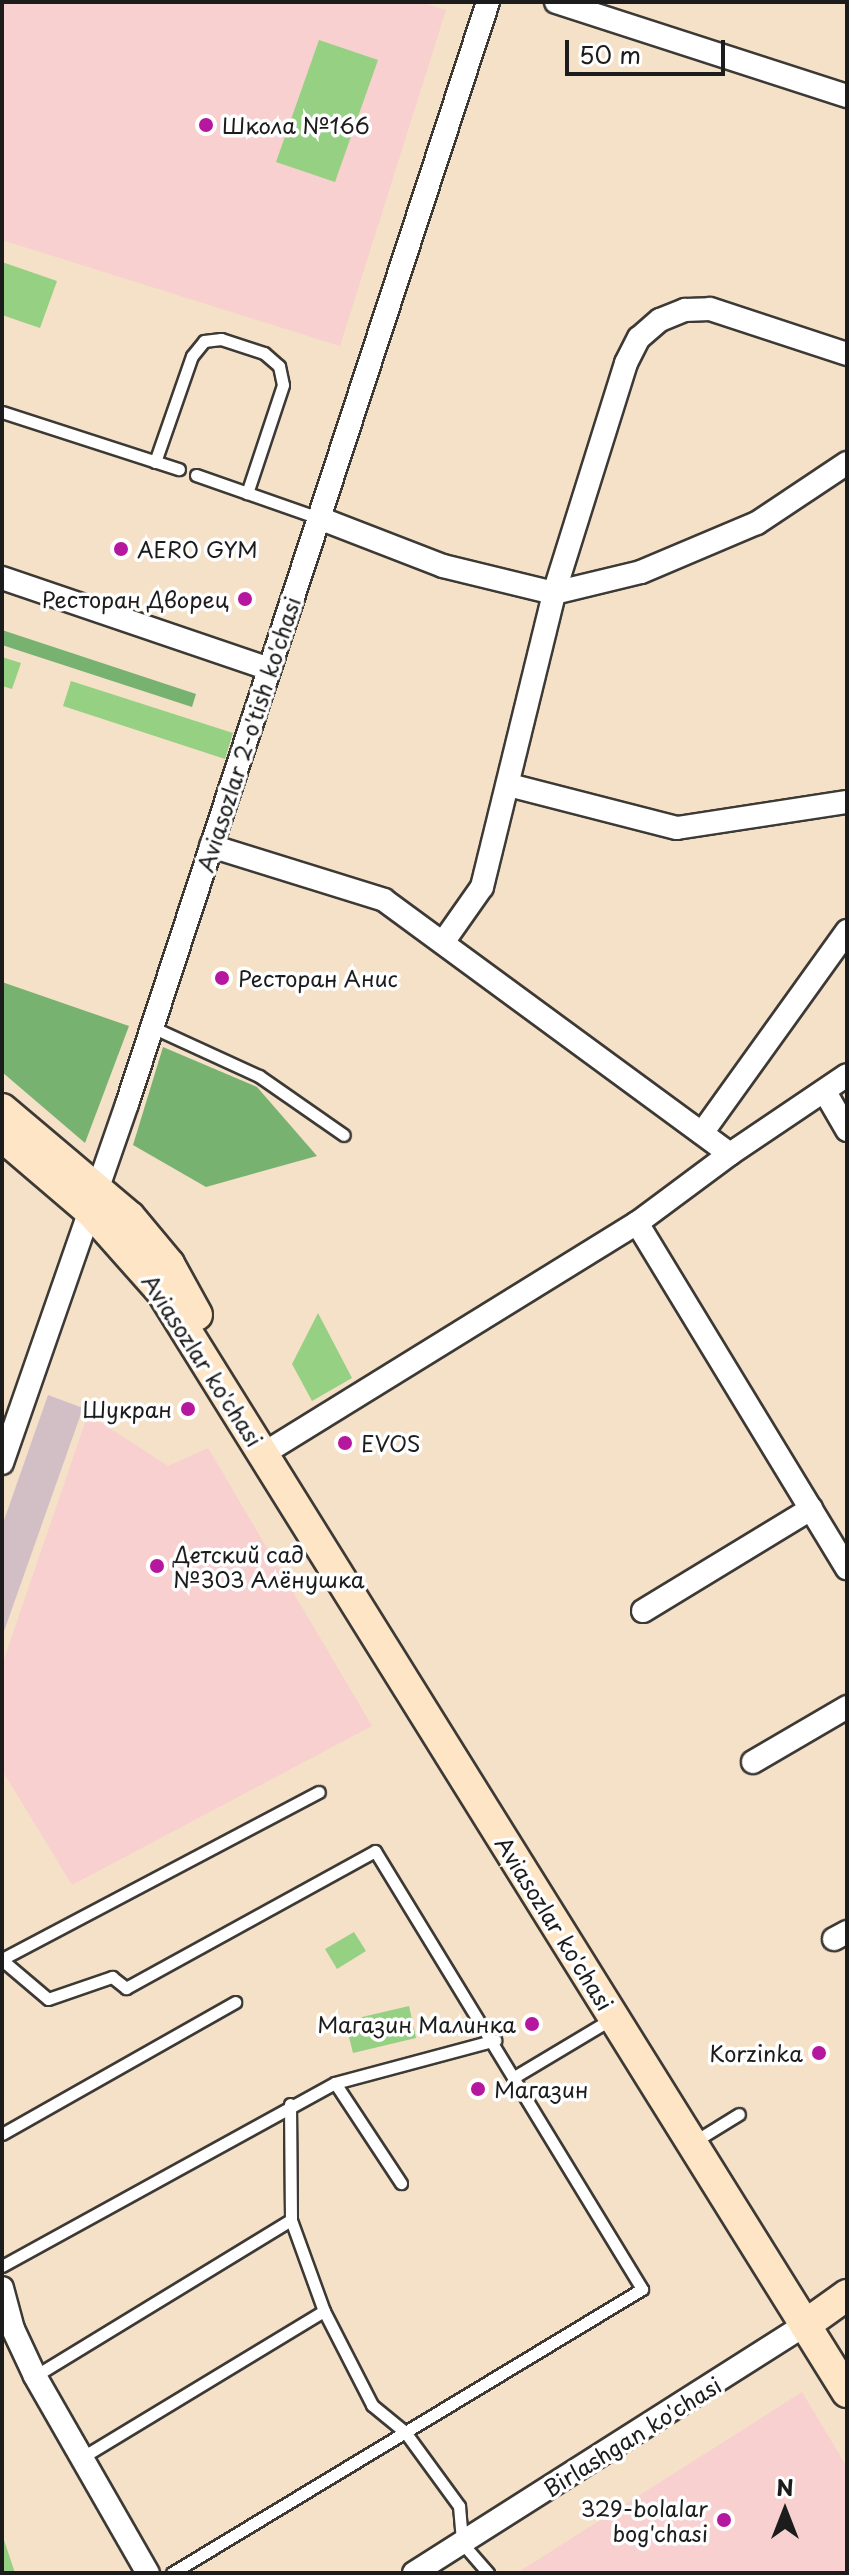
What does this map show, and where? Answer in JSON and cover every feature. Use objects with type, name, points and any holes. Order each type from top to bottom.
[{"type":"main road","name":"Aviasozlar ko'chasi","points":[[2,1109],[94,1200]]},
{"type":"main road","name":"Aviasozlar ko'chasi","points":[[2,1136],[144,1233],[179,1278],[263,1454],[847,2392]]},
{"type":"main road","name":"Birlashgan ko'chasi","points":[[805,2325],[847,2295]]},
{"type":"street","name":"Aviasozlar 2-o'tish ko'chasi","points":[[2,1463],[94,1200],[488,2]]},
{"type":"street","points":[[556,2],[847,96]]},
{"type":"street","points":[[444,941],[482,887],[554,593],[626,363],[639,338],[660,320],[685,310],[710,309],[847,354]]},
{"type":"street","points":[[319,518],[443,566],[554,593],[641,572],[757,523],[847,463]]},
{"type":"street","points":[[2,578],[269,669]]},
{"type":"street","points":[[509,785],[677,828],[847,802]]},
{"type":"street","points":[[211,846],[384,900],[444,941],[730,1154]]},
{"type":"street","points":[[702,1133],[847,931]]},
{"type":"street","points":[[263,1454],[637,1223],[730,1154],[847,1075]]},
{"type":"street","points":[[825,1092],[847,1130]]},
{"type":"street","points":[[637,1223],[847,1568]]},
{"type":"street","points":[[643,1611],[811,1509]]},
{"type":"street","points":[[753,1762],[847,1707]]},
{"type":"street","points":[[2,2288],[13,2329],[35,2376],[148,2573]]},
{"type":"street","name":"Birlashgan ko'chasi","points":[[414,2573],[805,2325]]},
{"type":"lane","points":[[155,462],[192,356],[204,341],[221,339],[264,353],[279,366],[283,385],[247,493]]},
{"type":"lane","points":[[2,412],[179,469]]},
{"type":"lane","points":[[196,475],[319,518]]},
{"type":"lane","points":[[151,1026],[259,1076],[344,1135]]},
{"type":"lane","points":[[172,2573],[642,2289],[495,2040],[375,1851],[126,1988],[112,1977],[48,1999],[2,1959],[319,1792]]},
{"type":"lane","points":[[2,2134],[235,2002]]},
{"type":"lane","points":[[516,2076],[614,2018]]},
{"type":"lane","points":[[2,2266],[290,2104],[335,2083],[495,2040]]},
{"type":"lane","points":[[335,2083],[401,2183]]},
{"type":"lane","points":[[290,2104],[291,2220],[324,2311],[372,2405],[405,2432],[459,2506],[462,2543],[488,2573]]},
{"type":"lane","points":[[692,2143],[739,2114]]},
{"type":"lane","points":[[35,2376],[291,2220]]},
{"type":"lane","points":[[81,2458],[324,2311]]},
{"type":"shaded area","name":"Школа №166","points":[[2,2],[420,2],[446,10],[340,346],[2,240]]},
{"type":"shaded area","points":[[48,1395],[83,1408],[2,1637],[2,1526]]},
{"type":"shaded area","name":"Детский сад №303 Алёнушка","points":[[88,1414],[168,1466],[208,1448],[372,1726],[72,1885],[2,1770],[2,1665]]},
{"type":"shaded area","name":"329-bolalar bog'chasi","points":[[802,2392],[847,2467],[847,2573],[517,2573]]},
{"type":"green space","points":[[319,40],[378,60],[335,182],[276,162]]},
{"type":"green space","points":[[2,262],[57,281],[40,328],[2,315]]},
{"type":"green space","points":[[2,630],[196,694],[192,707],[2,645]]},
{"type":"green space","points":[[2,657],[21,663],[12,689],[2,686]]},
{"type":"green space","points":[[71,681],[233,733],[225,759],[63,706]]},
{"type":"green space","points":[[2,982],[129,1026],[85,1143],[2,1072]]},
{"type":"green space","points":[[163,1047],[257,1087],[317,1156],[206,1187],[133,1145]]},
{"type":"green space","points":[[318,1313],[352,1378],[312,1401],[292,1364]]},
{"type":"green space","points":[[354,1932],[366,1951],[337,1969],[325,1949]]},
{"type":"green space","points":[[409,2006],[416,2038],[353,2053],[345,2021]]},
{"type":"green space","points":[[2,2534],[15,2573],[2,2573]]},
{"type":"place","name":"Школа №166","points":[[206,125]]},
{"type":"place","name":"AERO GYM","points":[[121,549]]},
{"type":"place","name":"Ресторан Дворец","points":[[245,599]]},
{"type":"place","name":"Ресторан Анис","points":[[222,978]]},
{"type":"place","name":"Шукран","points":[[188,1409]]},
{"type":"place","name":"EVOS","points":[[345,1443]]},
{"type":"place","name":"Детский сад №303 Алёнушка","points":[[157,1566]]},
{"type":"place","name":"Магазин Малинка","points":[[532,2024]]},
{"type":"place","name":"Korzinka","points":[[819,2053]]},
{"type":"place","name":"Магазин","points":[[478,2089]]},
{"type":"place","name":"329-bolalar bog'chasi","points":[[724,2520]]}]
